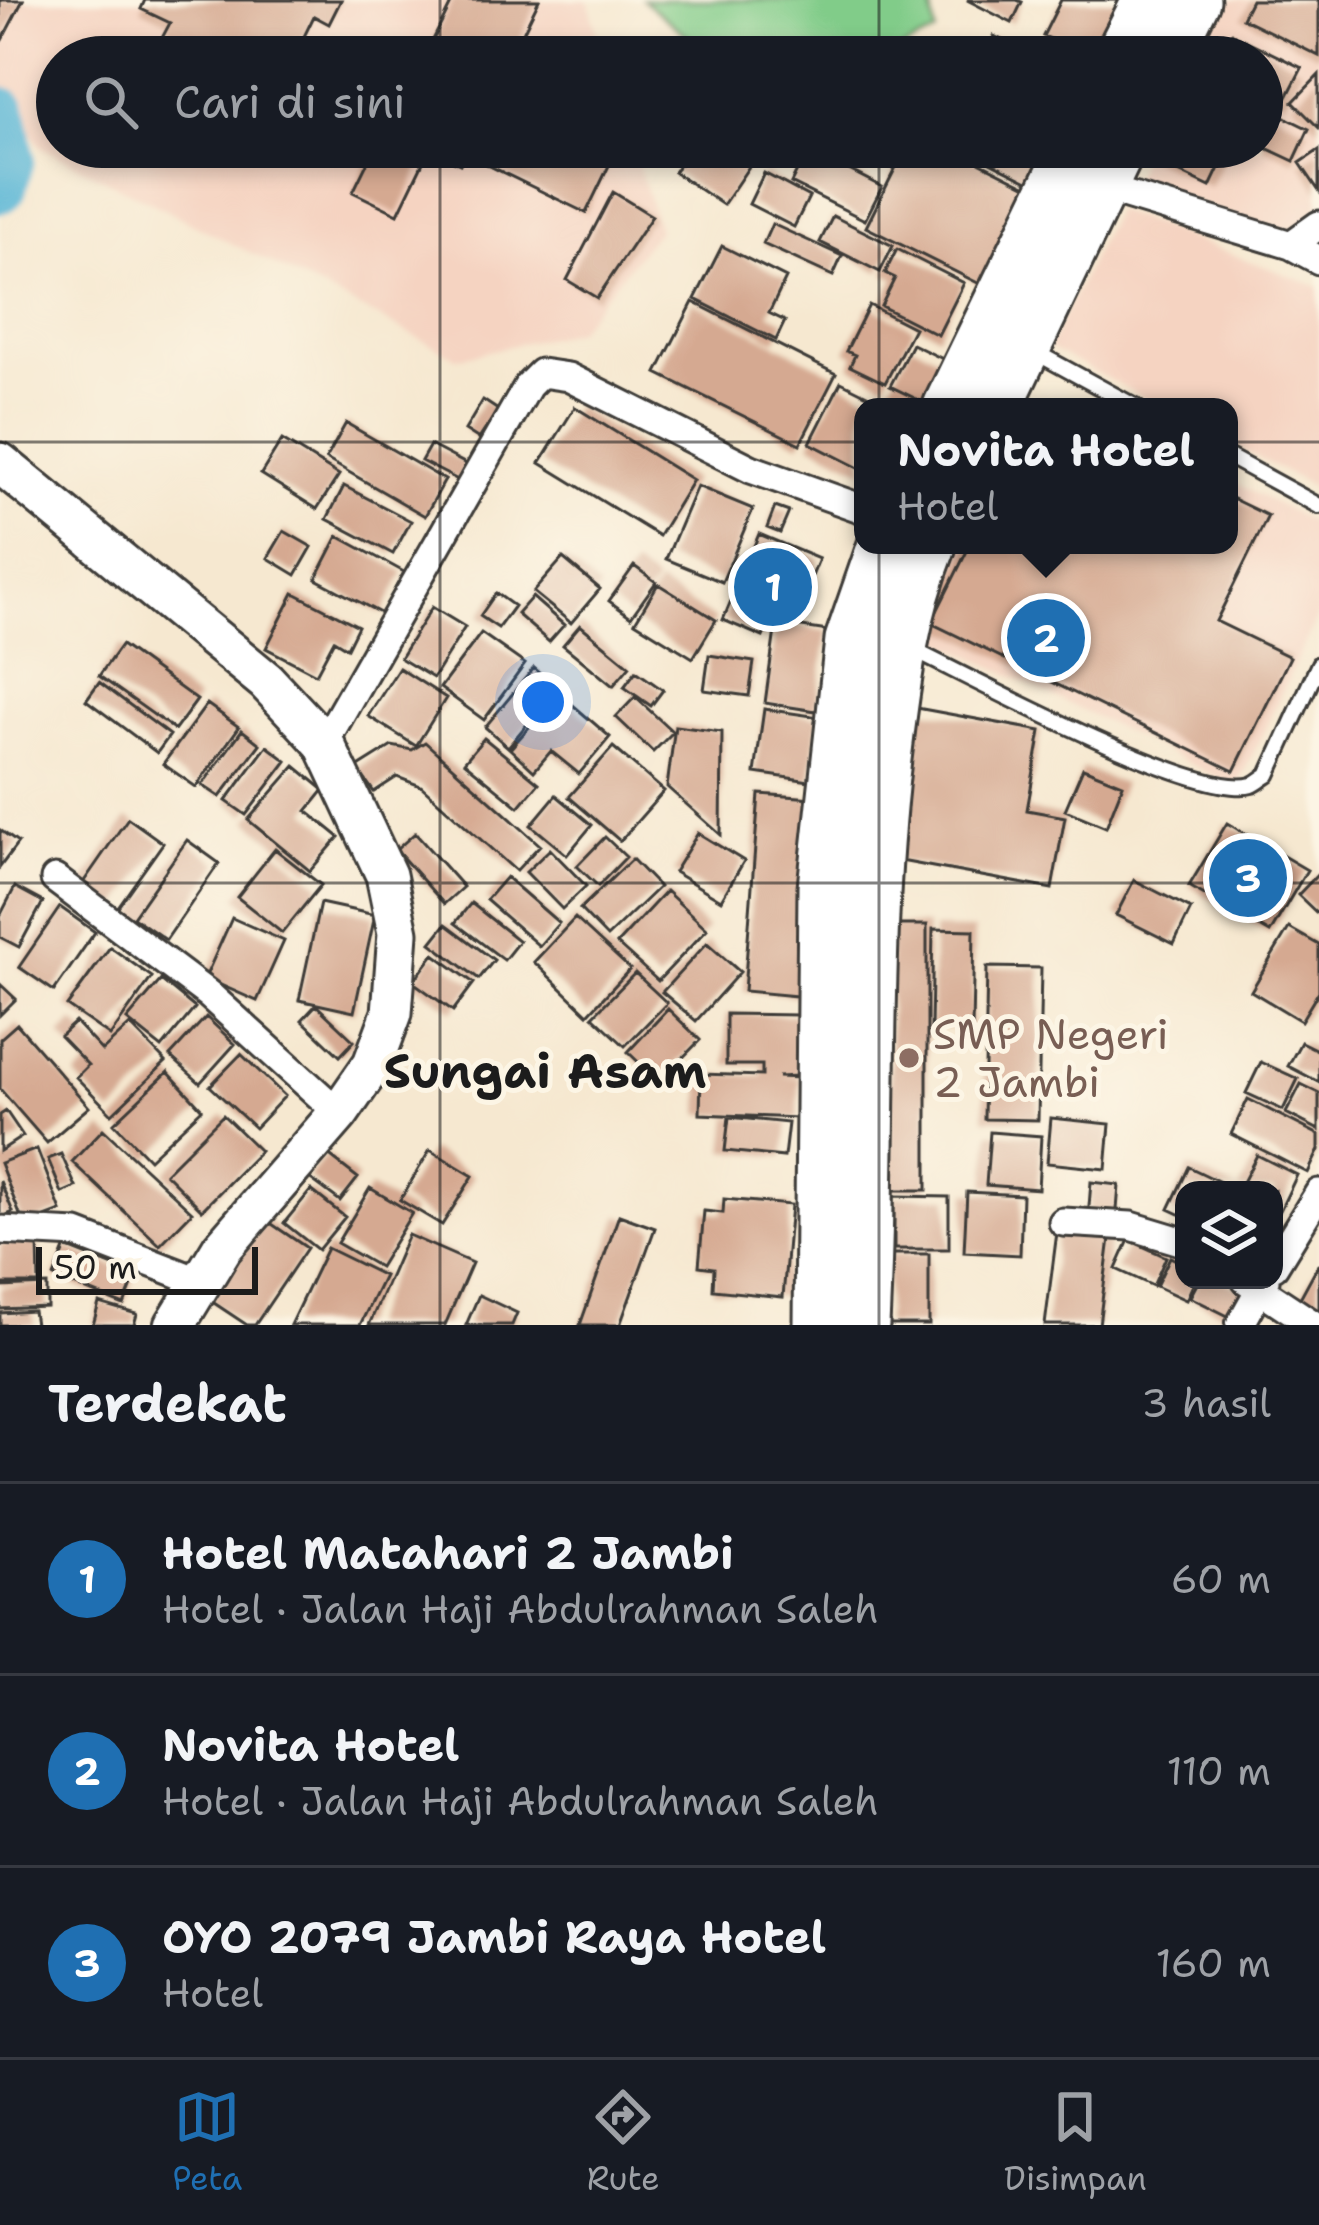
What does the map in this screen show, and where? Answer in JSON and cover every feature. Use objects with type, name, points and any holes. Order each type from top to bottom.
[{"type":"highway","points":[[1131,36],[1149,0]]},
{"type":"highway","points":[[1176,36],[1194,0]]},
{"type":"highway","points":[[954,398],[1094,168]]},
{"type":"highway","points":[[1000,398],[1096,168]]},
{"type":"highway","points":[[863,1325],[870,1187],[875,642],[883,554]]},
{"type":"highway","points":[[820,1325],[824,887],[875,642],[925,554]]},
{"type":"street","points":[[1117,168],[1319,260]]},
{"type":"street","points":[[1291,245],[1319,225]]},
{"type":"street","points":[[324,743],[528,386],[542,373],[568,377],[751,469],[854,506]]},
{"type":"street","points":[[0,463],[266,681],[324,743],[386,875],[398,933],[392,1013],[373,1064],[339,1113],[222,1248],[175,1325]]},
{"type":"street","points":[[55,880],[208,994],[339,1113]]},
{"type":"street","points":[[1283,1246],[1319,1193]]},
{"type":"street","points":[[1063,1222],[1131,1226],[1175,1239]]},
{"type":"street","points":[[0,1230],[77,1234],[201,1282]]},
{"type":"street","points":[[1240,1325],[1256,1289]]},
{"type":"street","points":[[1273,1289],[1314,1325]]},
{"type":"lane","points":[[1025,347],[1119,398]]},
{"type":"lane","points":[[1238,463],[1319,506]]},
{"type":"lane","points":[[875,642],[1134,756],[1234,785],[1252,785],[1268,775],[1319,664]]},
{"type":"shaded area","points":[[0,0],[588,0],[599,36],[36,36],[36,140],[0,97]]},
{"type":"shaded area","points":[[1212,0],[1319,0],[1319,227],[1301,239],[1131,181],[1137,168],[1283,168],[1283,36],[1196,36]]},
{"type":"shaded area","points":[[83,168],[639,168],[658,230],[575,331],[458,358]]},
{"type":"shaded area","points":[[1114,210],[1319,287],[1319,490],[1238,448],[1238,398],[1144,398],[1049,348]]},
{"type":"shaded area","points":[[1238,485],[1319,526],[1319,613],[1237,787],[921,631],[956,554],[1238,554]]},
{"type":"green space","points":[[643,0],[930,0],[936,33],[930,36],[687,36]]},
{"type":"building","points":[[0,0],[23,0],[0,44]]},
{"type":"building","points":[[145,0],[341,0],[329,24],[314,16],[304,36],[163,36],[170,23],[141,9]]},
{"type":"building","points":[[453,0],[539,0],[521,36],[435,36]]},
{"type":"building","points":[[967,0],[1017,0],[1022,2],[1012,23]]},
{"type":"building","points":[[1061,0],[1124,0],[1106,36],[1043,36]]},
{"type":"building","points":[[1251,0],[1319,0],[1319,56],[1283,36],[1242,18]]},
{"type":"building","points":[[1283,59],[1302,68],[1283,100]]},
{"type":"building","points":[[1319,75],[1319,128],[1293,102]]},
{"type":"building","points":[[1283,116],[1309,129],[1294,161],[1283,156]]},
{"type":"building","points":[[1319,150],[1319,191],[1300,163]]},
{"type":"building","points":[[365,168],[420,168],[398,214],[353,192]]},
{"type":"building","points":[[494,168],[608,168],[586,213]]},
{"type":"building","points":[[677,168],[748,168],[723,205],[674,172]]},
{"type":"building","points":[[798,168],[845,168],[882,187],[865,220],[791,183]]},
{"type":"building","points":[[896,168],[991,168],[1035,190],[986,287],[866,227]]},
{"type":"building","points":[[1002,168],[1050,168],[1040,187]]},
{"type":"building","points":[[1170,168],[1219,168],[1210,187]]},
{"type":"building","points":[[764,173],[809,197],[794,227],[749,204]]},
{"type":"building","points":[[613,192],[652,216],[597,298],[567,280]]},
{"type":"building","points":[[833,216],[893,246],[880,272],[820,242]]},
{"type":"building","points":[[772,224],[842,256],[833,276],[763,244]]},
{"type":"building","points":[[722,246],[786,278],[769,313],[785,321],[776,340],[695,299]]},
{"type":"building","points":[[897,249],[964,283],[938,335],[881,306],[895,278],[885,273]]},
{"type":"building","points":[[693,302],[836,374],[800,444],[657,373]]},
{"type":"building","points":[[869,305],[914,328],[885,383],[850,366],[855,355],[846,351]]},
{"type":"building","points":[[912,344],[953,364],[935,398],[915,398],[890,386]]},
{"type":"building","points":[[841,382],[873,398],[854,398],[854,465],[810,443]]},
{"type":"building","points":[[483,400],[498,410],[479,439],[465,430]]},
{"type":"building","points":[[575,407],[693,480],[659,536],[540,463]]},
{"type":"building","points":[[346,423],[445,480],[425,516],[326,459]]},
{"type":"building","points":[[282,440],[339,475],[317,509],[261,474]]},
{"type":"building","points":[[430,445],[466,464],[458,480],[421,461]]},
{"type":"building","points":[[344,486],[411,521],[393,554],[327,519]]},
{"type":"building","points":[[697,486],[753,509],[722,582],[666,559]]},
{"type":"building","points":[[1238,501],[1268,516],[1216,621],[1290,657],[1234,771],[931,623],[966,554],[1238,554]]},
{"type":"building","points":[[775,507],[789,512],[780,533],[767,528]]},
{"type":"building","points":[[284,531],[312,547],[296,575],[268,558]]},
{"type":"building","points":[[759,534],[819,559],[793,623],[773,614],[763,637],[723,620]]},
{"type":"building","points":[[338,536],[404,572],[382,614],[316,579]]},
{"type":"building","points":[[563,558],[600,589],[571,623],[533,592]]},
{"type":"building","points":[[634,566],[656,582],[631,617],[609,601]]},
{"type":"building","points":[[658,584],[716,620],[693,658],[635,622]]},
{"type":"building","points":[[294,593],[358,626],[347,648],[334,640],[316,674],[266,648]]},
{"type":"building","points":[[496,593],[514,606],[498,628],[480,616]]},
{"type":"building","points":[[532,597],[564,625],[549,642],[517,614]]},
{"type":"building","points":[[432,607],[465,627],[433,678],[400,658]]},
{"type":"building","points":[[776,623],[828,631],[816,711],[765,703]]},
{"type":"building","points":[[580,625],[630,666],[613,686],[563,645]]},
{"type":"building","points":[[481,633],[525,664],[484,720],[440,688]]},
{"type":"building","points":[[121,645],[197,700],[175,730],[99,676]]},
{"type":"building","points":[[709,655],[754,662],[749,696],[704,690]]},
{"type":"building","points":[[399,668],[446,698],[416,746],[368,716]]},
{"type":"building","points":[[534,668],[557,688],[508,747],[485,727]]},
{"type":"building","points":[[636,671],[663,690],[651,706],[624,687]]},
{"type":"building","points":[[99,682],[170,735],[157,753],[86,700]]},
{"type":"building","points":[[559,693],[610,737],[579,774],[551,751],[534,771],[510,749]]},
{"type":"building","points":[[635,697],[673,732],[653,752],[616,717]]},
{"type":"building","points":[[207,704],[239,727],[196,787],[163,764]]},
{"type":"building","points":[[917,708],[1041,731],[1027,810],[1065,817],[1052,889],[890,859]]},
{"type":"building","points":[[764,709],[819,717],[810,781],[755,773]]},
{"type":"building","points":[[675,726],[722,732],[721,835],[667,787]]},
{"type":"building","points":[[242,730],[260,744],[220,797],[202,785]]},
{"type":"building","points":[[484,738],[539,783],[519,807],[464,762]]},
{"type":"building","points":[[425,742],[540,845],[516,871],[421,786],[397,777],[374,792],[357,768],[392,746],[412,750]]},
{"type":"building","points":[[267,746],[287,761],[246,815],[226,801]]},
{"type":"building","points":[[613,747],[664,791],[620,841],[569,797]]},
{"type":"building","points":[[295,766],[324,790],[307,811],[339,837],[310,871],[248,820]]},
{"type":"building","points":[[1083,768],[1123,784],[1106,827],[1065,810]]},
{"type":"building","points":[[759,794],[812,798],[797,996],[744,991]]},
{"type":"building","points":[[556,795],[592,825],[567,855],[531,825]]},
{"type":"building","points":[[128,818],[163,843],[115,911],[80,887]]},
{"type":"building","points":[[1227,823],[1307,870],[1270,933],[1189,886]]},
{"type":"building","points":[[0,830],[18,843],[0,867]]},
{"type":"building","points":[[415,833],[463,887],[444,904],[396,850]]},
{"type":"building","points":[[698,833],[744,861],[721,900],[674,872]]},
{"type":"building","points":[[605,837],[626,857],[598,886],[577,866]]},
{"type":"building","points":[[187,840],[219,863],[166,940],[133,917]]},
{"type":"building","points":[[275,849],[321,885],[282,933],[237,897]]},
{"type":"building","points":[[550,849],[586,886],[562,909],[526,872]]},
{"type":"building","points":[[632,859],[659,887],[607,937],[580,909]]},
{"type":"building","points":[[1319,873],[1319,915],[1298,895]]},
{"type":"building","points":[[506,877],[559,923],[539,946],[486,900]]},
{"type":"building","points":[[1134,880],[1191,909],[1174,944],[1116,915]]},
{"type":"building","points":[[15,887],[43,902],[19,947],[0,937],[0,916]]},
{"type":"building","points":[[666,891],[707,929],[658,981],[617,944]]},
{"type":"building","points":[[320,903],[375,915],[354,1012],[299,1000]]},
{"type":"building","points":[[471,903],[519,941],[504,960],[455,923]]},
{"type":"building","points":[[60,907],[95,932],[54,991],[19,967]]},
{"type":"building","points":[[232,918],[284,941],[257,1001],[205,978]]},
{"type":"building","points":[[575,918],[630,969],[588,1014],[534,962]]},
{"type":"building","points":[[446,924],[494,960],[479,979],[431,943]]},
{"type":"building","name":"SMP Negeri 2 Jambi","points":[[890,925],[927,925],[927,1190],[890,1190]]},
{"type":"building","points":[[1289,928],[1319,945],[1319,991],[1301,1021],[1251,991]]},
{"type":"building","points":[[933,929],[974,930],[972,1028],[931,1028]]},
{"type":"building","points":[[707,943],[740,972],[696,1021],[662,992]]},
{"type":"building","points":[[110,947],[152,977],[110,1036],[67,1006]]},
{"type":"building","points":[[434,954],[474,983],[453,1011],[413,982]]},
{"type":"building","points":[[987,967],[1041,968],[1038,1120],[984,1119]]},
{"type":"building","points":[[635,973],[667,1003],[625,1046],[593,1016]]},
{"type":"building","points":[[161,980],[195,1008],[162,1048],[127,1020]]},
{"type":"building","points":[[0,984],[16,999],[0,1015]]},
{"type":"building","points":[[316,1005],[354,1041],[340,1056],[302,1020]]},
{"type":"building","points":[[668,1009],[700,1040],[659,1082],[628,1052]]},
{"type":"building","points":[[726,1014],[798,1015],[798,1076],[778,1077],[800,1078],[798,1118],[700,1114],[701,1074],[762,1076],[762,1065],[726,1065]]},
{"type":"building","points":[[206,1017],[235,1044],[200,1083],[170,1056]]},
{"type":"building","points":[[75,1022],[102,1051],[130,1025],[166,1062],[112,1114],[76,1077],[88,1065],[60,1036]]},
{"type":"building","points":[[17,1024],[89,1107],[47,1143],[0,1089],[0,1039]]},
{"type":"building","points":[[1301,1042],[1319,1051],[1319,1082],[1288,1066]]},
{"type":"building","points":[[241,1054],[285,1096],[255,1128],[210,1086]]},
{"type":"building","points":[[1261,1062],[1298,1079],[1283,1110],[1246,1093]]},
{"type":"building","points":[[168,1072],[202,1109],[149,1159],[114,1123]]},
{"type":"building","points":[[1301,1084],[1319,1093],[1319,1130],[1286,1113]]},
{"type":"building","points":[[1248,1099],[1319,1135],[1319,1150],[1308,1173],[1231,1134]]},
{"type":"building","points":[[6,1111],[23,1136],[0,1151],[0,1115]]},
{"type":"building","points":[[223,1115],[260,1151],[202,1210],[165,1173]]},
{"type":"building","points":[[729,1117],[788,1123],[784,1157],[725,1151]]},
{"type":"building","points":[[1051,1118],[1110,1124],[1106,1169],[1047,1163]]},
{"type":"building","points":[[103,1129],[192,1212],[160,1245],[72,1162]]},
{"type":"building","points":[[990,1132],[1041,1136],[1038,1189],[986,1185]]},
{"type":"building","points":[[37,1149],[61,1211],[24,1225],[0,1163]]},
{"type":"building","points":[[430,1150],[473,1176],[442,1225],[400,1200]]},
{"type":"building","points":[[61,1154],[76,1187],[62,1193],[48,1159]]},
{"type":"building","points":[[327,1154],[358,1178],[340,1201],[308,1177]]},
{"type":"building","points":[[1257,1155],[1297,1175],[1283,1204],[1283,1181],[1244,1181]]},
{"type":"building","points":[[1189,1167],[1218,1181],[1182,1181]]},
{"type":"building","points":[[0,1181],[13,1212],[0,1218]]},
{"type":"building","points":[[1091,1182],[1119,1185],[1116,1222],[1088,1219]]},
{"type":"building","points":[[370,1188],[412,1213],[379,1267],[337,1243]]},
{"type":"building","points":[[311,1190],[345,1217],[318,1250],[284,1223]]},
{"type":"building","points":[[967,1192],[1022,1195],[1020,1255],[964,1252]]},
{"type":"building","points":[[894,1196],[949,1197],[949,1249],[894,1249]]},
{"type":"building","points":[[724,1199],[791,1205],[783,1297],[713,1290],[714,1268],[699,1266],[704,1211],[723,1213]]},
{"type":"building","points":[[619,1215],[655,1228],[620,1325],[580,1325]]},
{"type":"building","points":[[266,1220],[307,1248],[255,1325],[247,1325],[211,1301]]},
{"type":"building","points":[[1057,1232],[1110,1238],[1099,1325],[1045,1325]]},
{"type":"building","points":[[408,1235],[472,1263],[445,1325],[369,1325]]},
{"type":"building","points":[[1129,1240],[1166,1257],[1153,1286],[1116,1269]]},
{"type":"building","points":[[38,1243],[39,1284],[0,1284],[0,1244]]},
{"type":"building","points":[[66,1247],[136,1275],[124,1305],[54,1277]]},
{"type":"building","points":[[327,1248],[384,1276],[360,1325],[290,1325]]},
{"type":"building","points":[[887,1254],[929,1254],[929,1325],[886,1325]]},
{"type":"building","points":[[1170,1257],[1175,1260],[1175,1289],[1191,1289],[1186,1300],[1156,1286]]},
{"type":"building","points":[[1319,1263],[1319,1322],[1294,1309]]},
{"type":"building","points":[[47,1285],[47,1307],[0,1309],[0,1287]]},
{"type":"building","points":[[1194,1289],[1247,1292],[1234,1319],[1190,1297]]},
{"type":"building","points":[[479,1295],[517,1313],[512,1325],[466,1325]]},
{"type":"building","points":[[99,1303],[137,1314],[134,1325],[93,1325]]},
{"type":"building","points":[[33,1311],[35,1325],[0,1325],[0,1313]]},
{"type":"waterway","name":"Sungai Asam","points":[[0,113],[8,158],[0,186]]},
{"type":"place","name":"Hotel Matahari 2 Jambi","points":[[773,587]]},
{"type":"place","name":"Novita Hotel","points":[[1046,638]]},
{"type":"place","name":"OYO 2079 Jambi Raya Hotel","points":[[1248,878]]},
{"type":"place","name":"SMP Negeri 2 Jambi","points":[[909,1058]]},
{"type":"district","name":"Sungai Asam","points":[[545,1071]]}]
